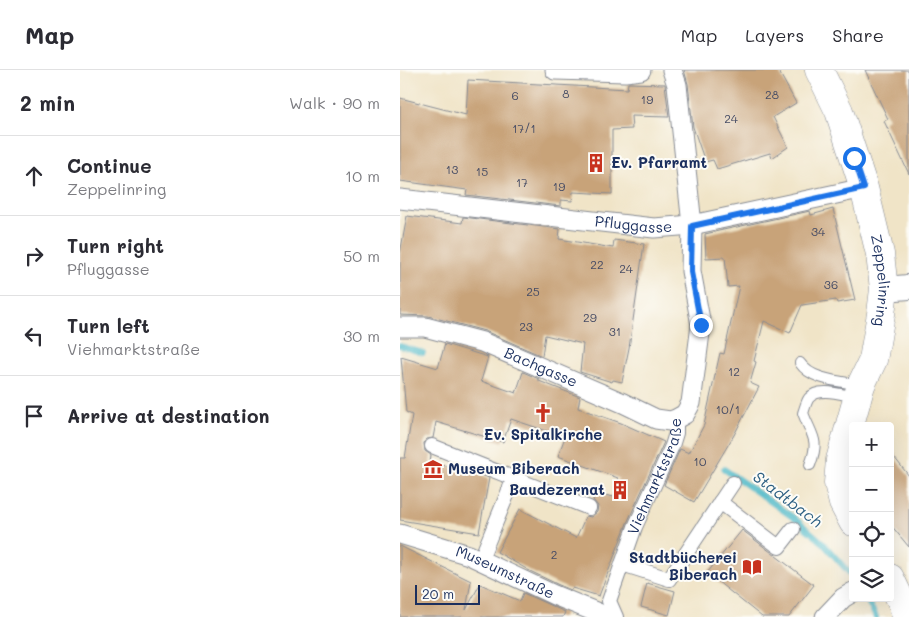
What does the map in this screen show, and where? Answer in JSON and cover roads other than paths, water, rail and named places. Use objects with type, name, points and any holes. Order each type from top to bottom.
[{"type":"main road","name":"Zeppelinring","points":[[819,70],[839,112],[864,188],[880,254],[896,288],[881,314],[872,360],[860,391],[840,460],[838,484],[843,503],[849,514]]},
{"type":"main road","points":[[894,586],[906,609]]},
{"type":"street","points":[[555,70],[625,72],[641,70]]},
{"type":"street","name":"Viehmarktstraße","points":[[616,617],[609,601],[636,527],[672,446],[676,433],[676,419],[685,414],[691,403],[701,325],[691,272],[692,226],[678,85],[672,70]]},
{"type":"street","name":"Pfluggasse","points":[[400,199],[654,228],[692,226],[864,188]]},
{"type":"street","name":"Bachgasse","points":[[400,327],[425,327],[482,342],[656,419],[670,421],[676,419]]},
{"type":"street","points":[[432,446],[590,508]]},
{"type":"street","points":[[480,560],[514,478]]},
{"type":"street","points":[[622,564],[668,579],[733,483]]},
{"type":"street","points":[[720,502],[779,547],[793,529]]},
{"type":"street","name":"Museumstraße","points":[[400,534],[470,556],[554,595],[608,617]]},
{"type":"street","points":[[825,617],[848,595]]},
{"type":"lane","points":[[800,364],[808,372],[860,391]]},
{"type":"lane","points":[[810,465],[815,452],[816,441],[803,413],[810,397],[816,393],[823,392],[860,391]]},
{"type":"waterway","name":"Stadtbach","points":[[400,346],[423,353]]},
{"type":"waterway","name":"Stadtbach","points":[[724,469],[794,518],[821,541],[849,572]]},
{"type":"waterway","name":"Stadtbach","points":[[868,602],[876,617]]},
{"type":"place","name":"Ev. Pfarramt","points":[[596,163]]},
{"type":"place","name":"Ev. Spitalkirche","points":[[543,413]]},
{"type":"place","name":"Museum Biberach","points":[[433,469]]},
{"type":"place","name":"Baudezernat","points":[[620,490]]},
{"type":"place","name":"Stadtbücherei Biberach","points":[[752,567]]}]
